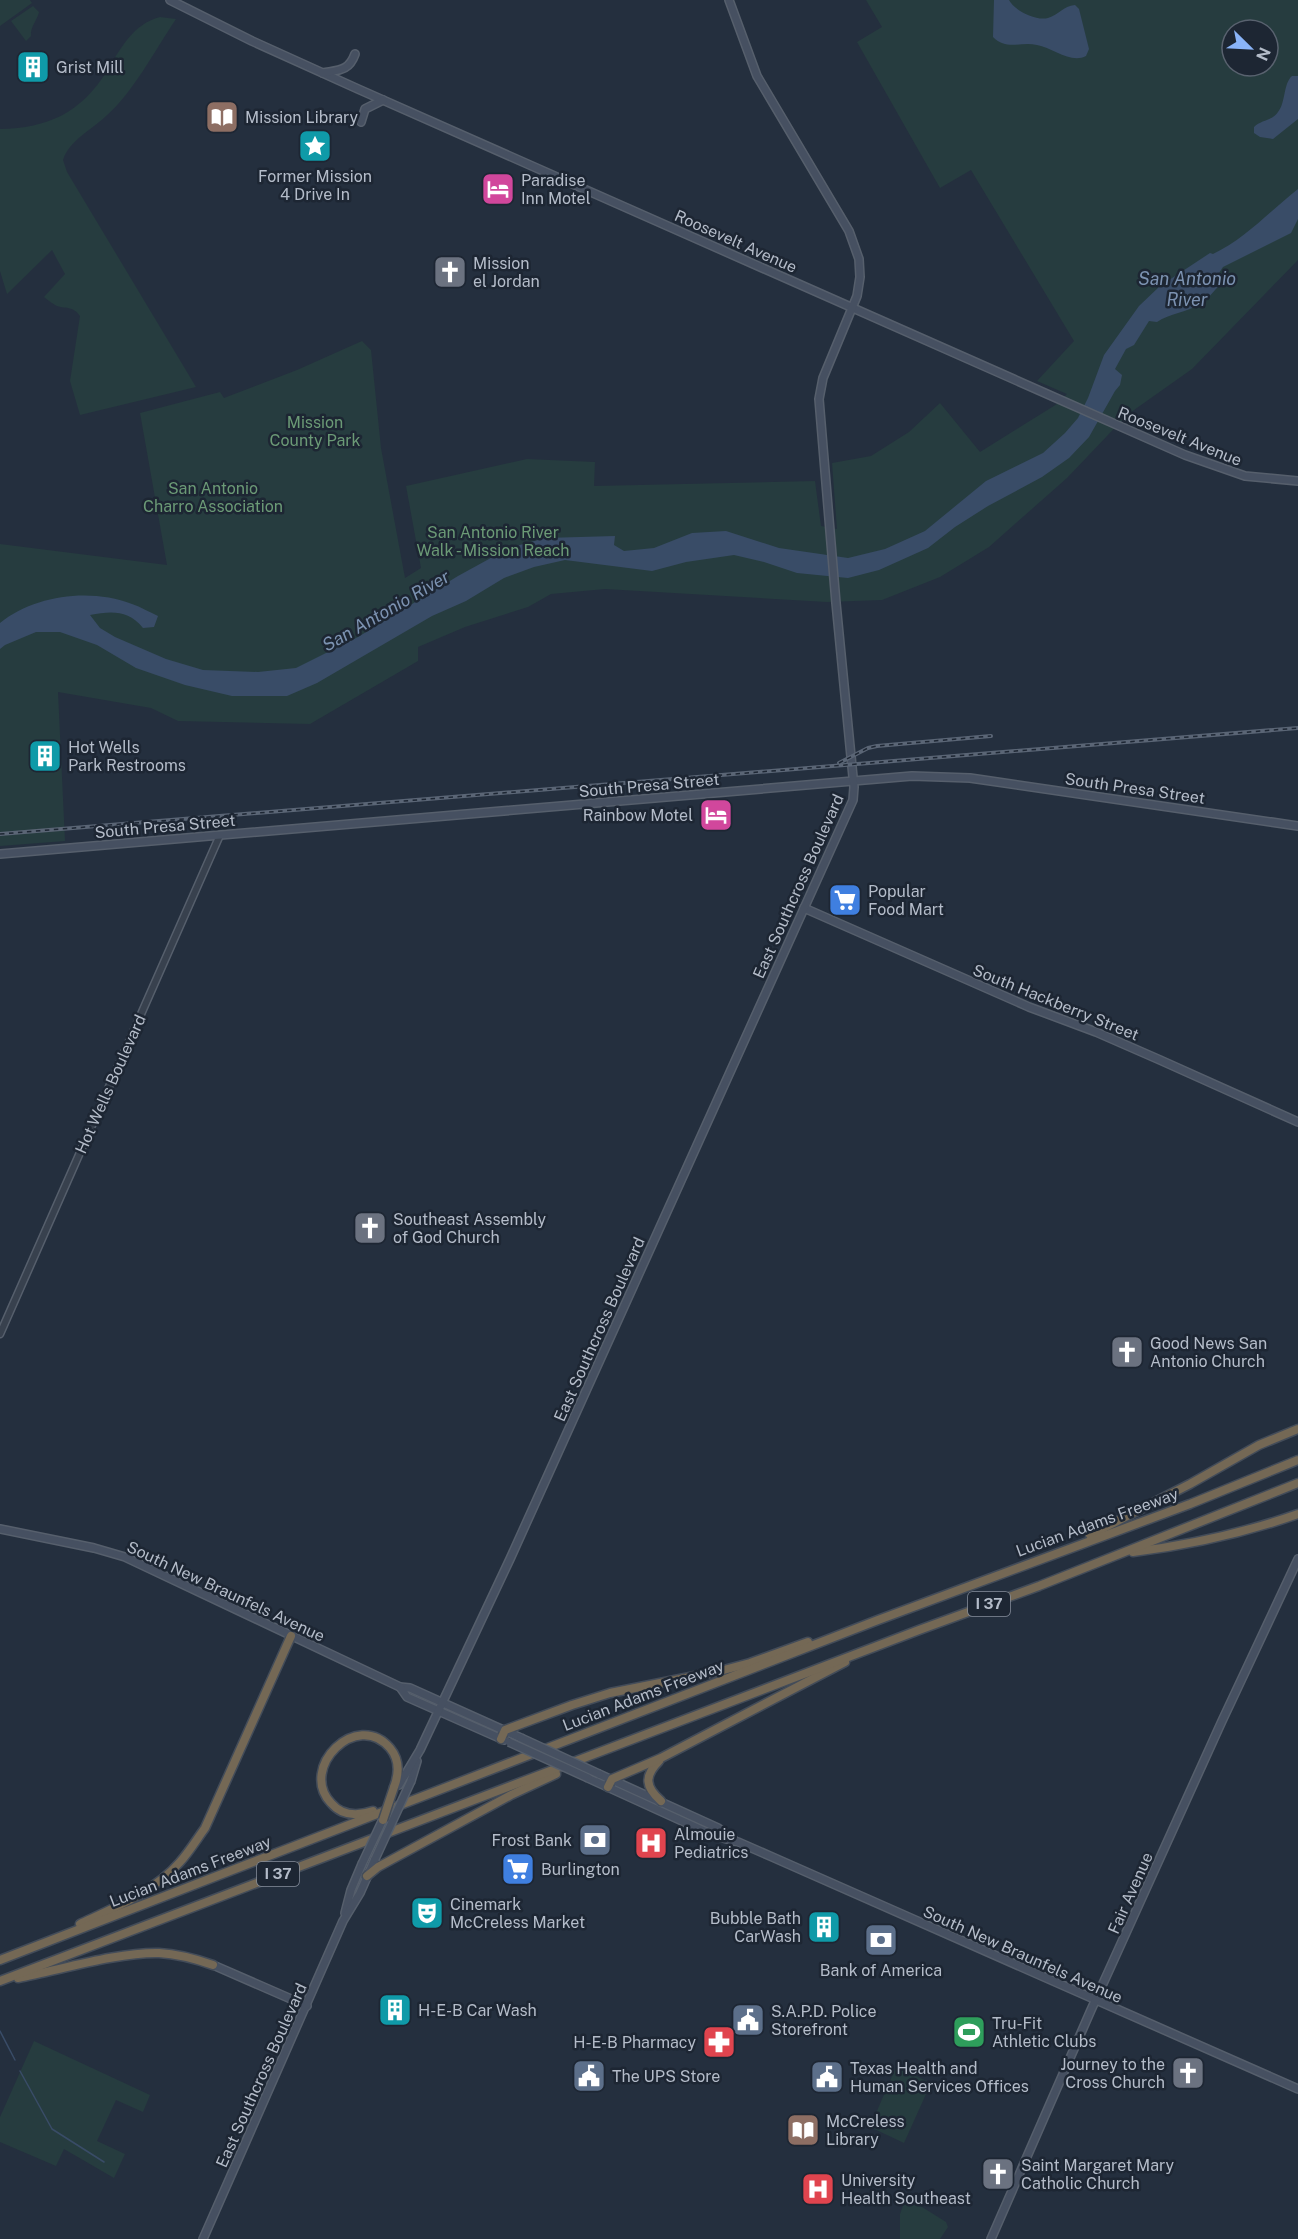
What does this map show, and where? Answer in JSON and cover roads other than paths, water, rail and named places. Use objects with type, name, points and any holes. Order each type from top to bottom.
[{"type":"highway","points":[[1060,1551],[1191,1484],[1249,1451],[1298,1429]]},
{"type":"highway","name":"Lucian Adams Freeway","points":[[0,1960],[860,1627],[1190,1504],[1298,1460]]},
{"type":"highway","name":"I 37","points":[[0,1981],[1121,1554],[1298,1483]]},
{"type":"highway","points":[[1121,1554],[1181,1546],[1296,1517]]},
{"type":"highway","points":[[505,1737],[572,1705],[610,1693],[720,1671],[750,1663],[821,1637],[860,1627]]},
{"type":"highway","points":[[10,1956],[128,1899],[162,1879],[179,1863],[205,1828],[291,1636]]},
{"type":"highway","points":[[610,1783],[778,1696],[834,1670],[858,1654]]},
{"type":"highway","points":[[383,1820],[396,1786],[398,1768],[392,1751],[384,1742],[368,1736],[350,1737],[339,1744],[326,1761],[321,1776],[324,1792],[331,1804],[338,1810],[354,1815],[366,1813],[425,1796]]},
{"type":"highway","points":[[367,1876],[378,1867],[511,1795],[617,1745]]},
{"type":"highway","points":[[661,1758],[651,1769],[649,1775],[649,1787],[661,1800]]},
{"type":"highway","points":[[0,1981],[148,1954],[178,1955],[213,1965]]},
{"type":"main road","name":"Roosevelt Avenue","points":[[171,0],[252,41],[383,100],[1185,455],[1236,473],[1298,481]]},
{"type":"main road","name":"East Southcross Boulevard","points":[[202,2239],[307,2007],[343,1921],[367,1876],[411,1781],[420,1750],[576,1414],[855,794],[819,399],[827,368],[853,309],[860,286],[860,277],[854,242],[760,82],[729,0]]},
{"type":"main road","points":[[323,73],[345,69],[356,54]]},
{"type":"main road","points":[[360,122],[365,109],[383,100]]},
{"type":"main road","name":"South Presa Street","points":[[0,854],[912,776],[964,777],[1298,826]]},
{"type":"main road","name":"South Hackberry Street","points":[[804,908],[1029,1008],[1096,1032],[1160,1059],[1298,1122]]},
{"type":"main road","name":"South New Braunfels Avenue","points":[[0,1529],[94,1548],[125,1557],[400,1687],[410,1688],[442,1702],[505,1737],[588,1778],[661,1800],[718,1828],[738,1842]]},
{"type":"main road","name":"Fair Avenue","points":[[991,2239],[1096,2000],[1298,1559]]},
{"type":"main road","name":"South New Braunfels Avenue","points":[[400,1687],[407,1696],[438,1711],[505,1737],[521,1738],[600,1774],[610,1783],[713,1836],[738,1842],[1298,2090]]},
{"type":"main road","name":"East Southcross Boulevard","points":[[396,1786],[420,1750]]},
{"type":"main road","name":"East Southcross Boulevard","points":[[343,1921],[351,1890],[383,1820]]},
{"type":"main road","points":[[213,1965],[307,2007]]},
{"type":"street","name":"Hot Wells Boulevard","points":[[0,1334],[219,835]]},
{"type":"water","points":[[994,0],[1009,0],[1021,11],[1032,17],[1043,19],[1075,5],[1079,9],[1089,49],[1086,56],[1068,57],[1037,45],[1009,45],[998,41],[993,37]]},
{"type":"water","points":[[1292,76],[1298,76],[1298,119],[1273,139],[1260,137],[1254,133],[1254,127],[1273,117],[1281,108],[1287,84]]},
{"type":"water","name":"San Antonio River","points":[[1298,189],[1298,219],[1291,233],[1223,267],[1208,283],[1211,285],[1222,279],[1225,281],[1200,304],[1157,322],[1149,321],[1134,345],[1126,349],[1115,369],[1122,375],[1120,385],[1089,437],[1069,458],[1042,477],[955,527],[928,548],[879,570],[848,578],[797,573],[734,555],[686,562],[652,571],[565,560],[534,567],[504,578],[466,601],[432,616],[317,683],[287,696],[232,696],[185,685],[136,668],[97,645],[60,632],[36,632],[0,649],[0,623],[14,613],[46,600],[99,596],[132,604],[158,616],[154,627],[143,628],[131,618],[119,613],[90,615],[100,628],[115,637],[166,659],[203,670],[258,672],[296,668],[358,637],[509,548],[545,538],[615,536],[614,545],[624,551],[654,548],[692,533],[726,531],[779,548],[848,558],[885,549],[925,531],[986,481],[1043,453],[1078,418],[1104,355],[1139,306],[1160,286],[1210,253],[1213,254],[1236,241]]},
{"type":"waterway","points":[[0,2031],[15,2060]]},
{"type":"waterway","points":[[20,2071],[52,2129],[104,2162]]},
{"type":"railway","points":[[0,834],[1298,728]]},
{"type":"railway","points":[[839,763],[868,748],[877,746],[991,736]]},
{"type":"place","name":"Grist Mill","points":[[33,67]]},
{"type":"place","name":"Mission Library","points":[[222,117]]},
{"type":"place","name":"Former Mission 4 Drive In","points":[[315,146]]},
{"type":"place","name":"Paradise Inn Motel","points":[[498,189]]},
{"type":"place","name":"Mission el Jordan","points":[[450,272]]},
{"type":"place","name":"Hot Wells Park Restrooms","points":[[45,756]]},
{"type":"place","name":"Rainbow Motel","points":[[716,815]]},
{"type":"place","name":"Popular Food Mart","points":[[845,900]]},
{"type":"place","name":"Southeast Assembly of God Church","points":[[370,1228]]},
{"type":"place","name":"Good News San Antonio Church","points":[[1127,1352]]},
{"type":"place","name":"Frost Bank","points":[[595,1840]]},
{"type":"place","name":"Almouie Pediatrics","points":[[651,1843]]},
{"type":"place","name":"Burlington","points":[[518,1869]]},
{"type":"place","name":"Cinemark McCreless Market","points":[[427,1913]]},
{"type":"place","name":"Bubble Bath CarWash","points":[[824,1927]]},
{"type":"place","name":"Bank of America","points":[[881,1940]]},
{"type":"place","name":"H-E-B Car Wash","points":[[395,2010]]},
{"type":"place","name":"S.A.P.D. Police Storefront","points":[[748,2020]]},
{"type":"place","name":"Tru-Fit Athletic Clubs","points":[[969,2032]]},
{"type":"place","name":"H-E-B Pharmacy","points":[[719,2042]]},
{"type":"place","name":"Journey to the Cross Church","points":[[1188,2073]]},
{"type":"place","name":"The UPS Store","points":[[589,2076]]},
{"type":"place","name":"Texas Health and Human Services Offices","points":[[827,2077]]},
{"type":"place","name":"McCreless Library","points":[[803,2130]]},
{"type":"place","name":"Saint Margaret Mary Catholic Church","points":[[998,2174]]},
{"type":"place","name":"University Health Southeast","points":[[818,2189]]},
{"type":"park label","name":"Mission County Park","points":[[315,431]]},
{"type":"park label","name":"San Antonio Charro Association","points":[[213,497]]},
{"type":"park label","name":"San Antonio River Walk - Mission Reach","points":[[493,541]]}]
